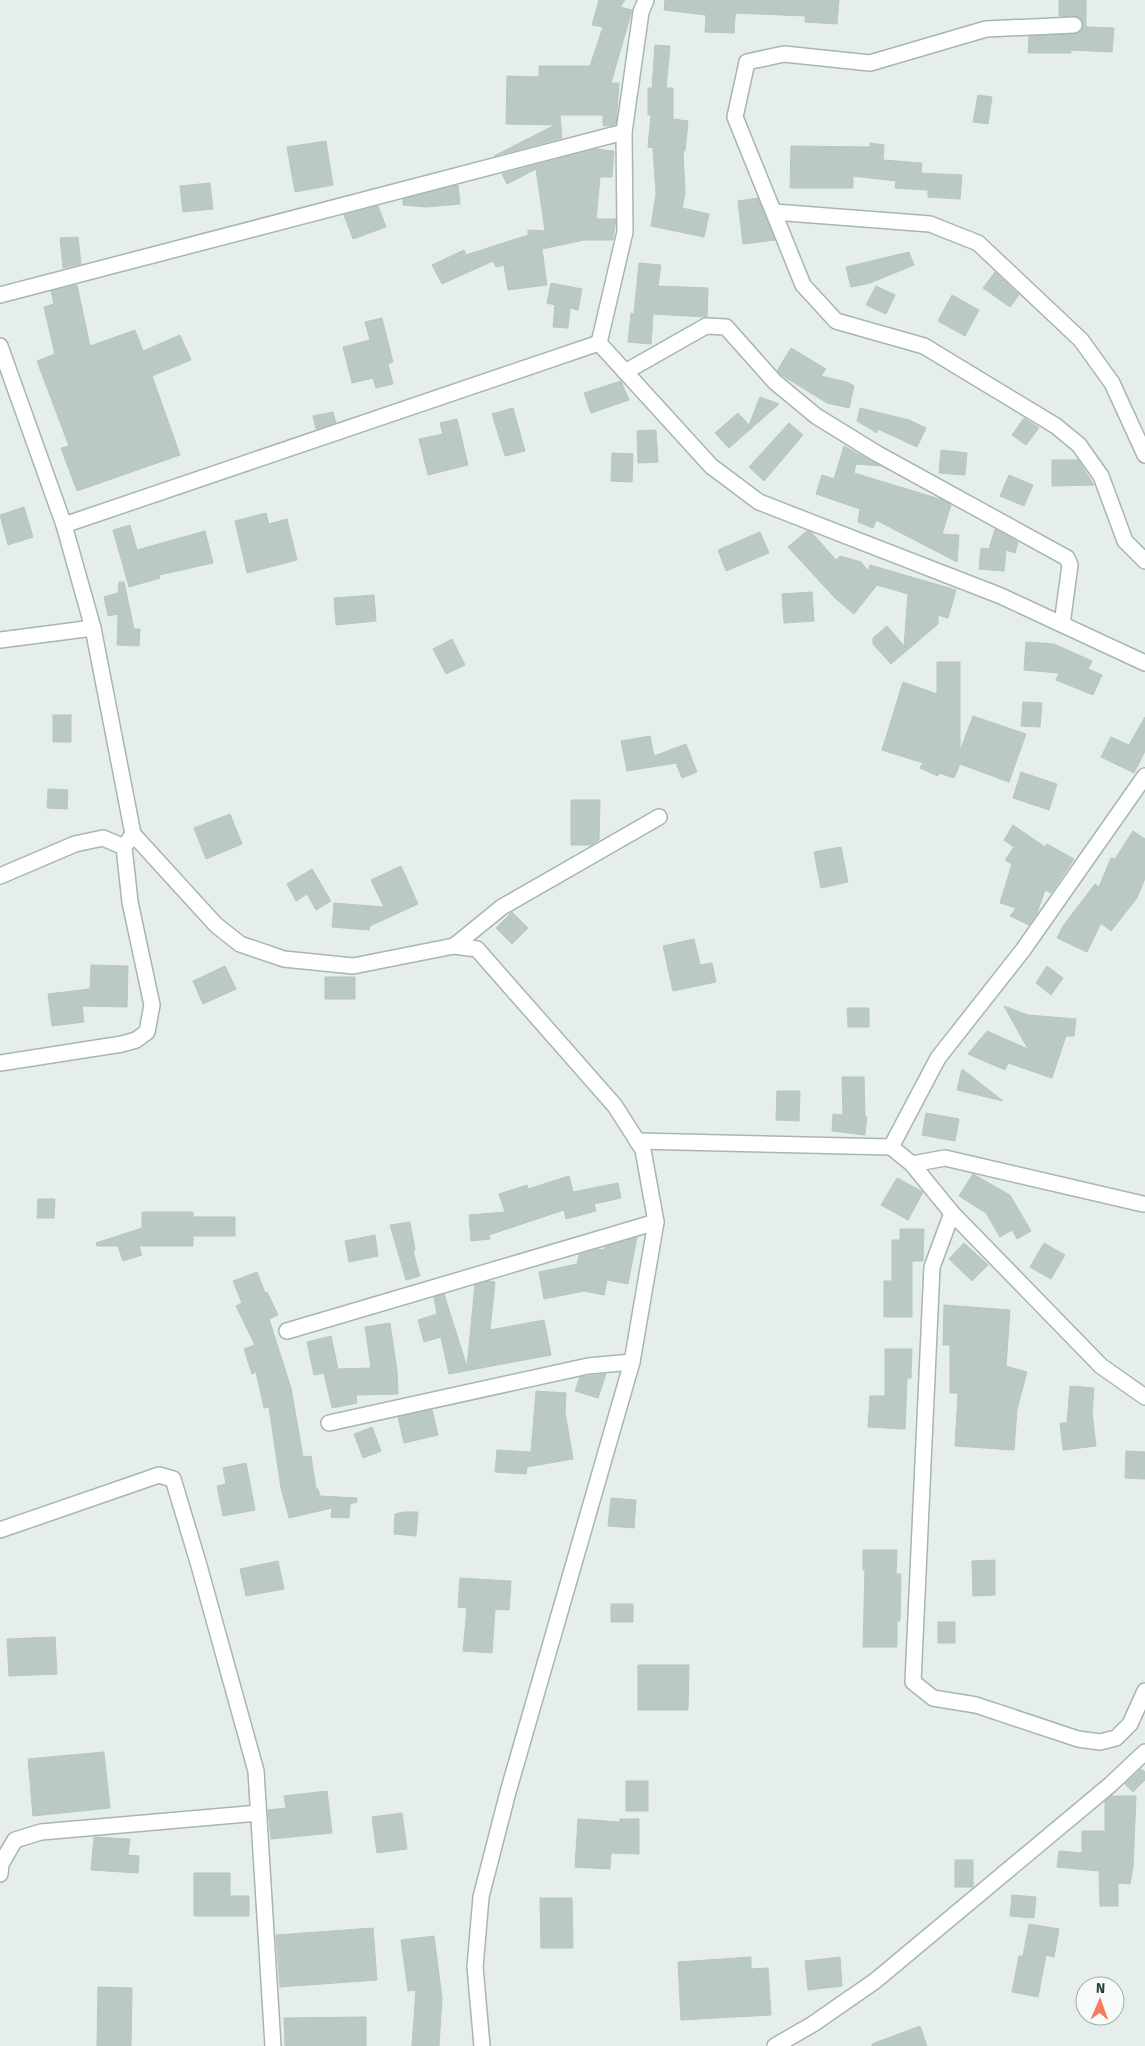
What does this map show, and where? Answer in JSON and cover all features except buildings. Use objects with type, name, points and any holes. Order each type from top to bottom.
[{"type":"street","points":[[599,343],[625,232],[624,132],[641,12],[646,0]]},
{"type":"street","points":[[1074,25],[986,29],[870,63],[784,54],[747,62],[735,117],[803,285],[836,321],[924,346],[1056,426],[1079,445],[1101,476],[1125,540],[1145,561]]},
{"type":"street","points":[[0,295],[624,132]]},
{"type":"street","points":[[774,212],[930,224],[978,243],[1081,340],[1112,383],[1145,455]]},
{"type":"street","points":[[626,372],[706,326],[726,327],[776,382],[816,416],[876,452],[1067,558],[1070,566],[1062,624]]},
{"type":"street","points":[[599,343],[711,466],[759,502],[1001,596],[1145,663]]},
{"type":"street","points":[[64,525],[599,343]]},
{"type":"street","points":[[0,346],[3,365],[64,525],[93,628],[133,834],[216,925],[240,944],[284,959],[353,966],[454,946],[477,949],[615,1106],[643,1150],[656,1222],[632,1362],[508,1792],[481,1897],[475,1967],[482,2046]]},
{"type":"street","points":[[0,640],[93,628]]},
{"type":"street","points":[[891,1147],[938,1058],[1023,950],[1145,776]]},
{"type":"street","points":[[454,946],[502,907],[659,817]]},
{"type":"street","points":[[0,1063],[122,1044],[136,1040],[147,1032],[152,1005],[130,902],[124,848],[133,834]]},
{"type":"street","points":[[0,876],[75,844],[103,838],[124,848]]},
{"type":"street","points":[[637,1141],[891,1147],[912,1164],[952,1213],[1101,1366],[1145,1397]]},
{"type":"street","points":[[912,1164],[944,1158],[1143,1204]]},
{"type":"street","points":[[952,1213],[932,1266],[913,1682],[933,1698],[976,1705],[1078,1739],[1100,1742],[1116,1738],[1130,1724],[1145,1691]]},
{"type":"street","points":[[287,1331],[656,1222]]},
{"type":"street","points":[[329,1423],[588,1366],[632,1362]]},
{"type":"street","points":[[0,1530],[159,1475],[172,1479],[198,1562],[256,1771],[273,2046]]},
{"type":"street","points":[[775,2046],[813,2024],[875,1981],[1102,1792],[1145,1752]]},
{"type":"street","points":[[0,1874],[1,1864],[15,1840],[41,1832],[258,1813]]}]
